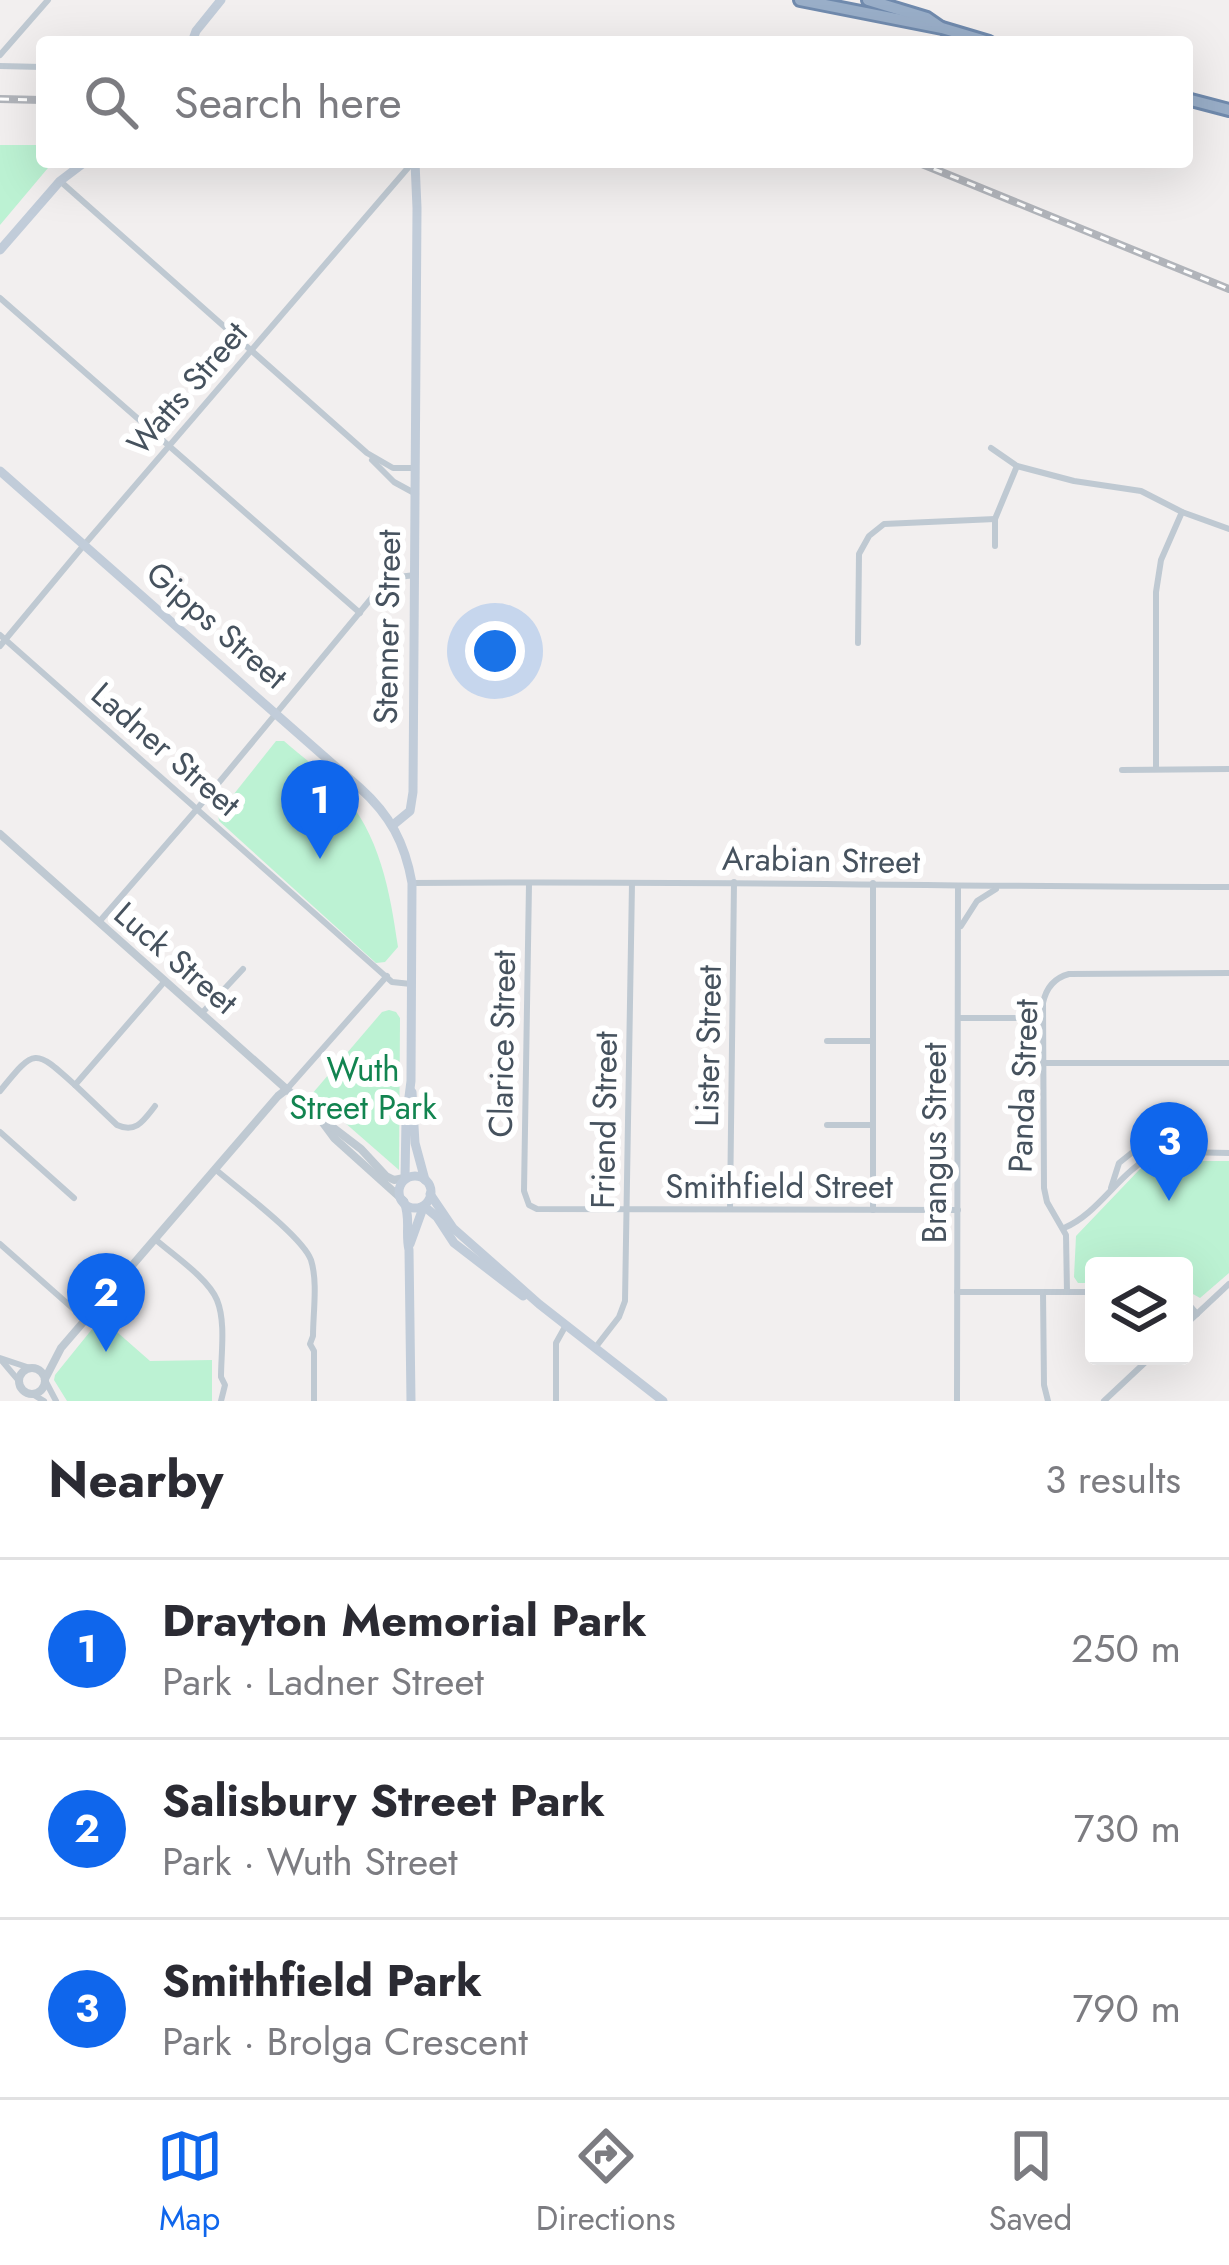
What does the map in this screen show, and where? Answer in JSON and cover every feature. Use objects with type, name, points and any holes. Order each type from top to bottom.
[{"type":"highway","points":[[800,0],[969,36]]},
{"type":"highway","points":[[868,0],[942,28]]},
{"type":"highway","points":[[1193,101],[1229,110]]},
{"type":"main road","points":[[192,36],[221,0]]},
{"type":"main road","points":[[0,250],[60,181],[78,168]]},
{"type":"main road","name":"Stenner Street","points":[[393,825],[408,813],[413,800],[414,168]]},
{"type":"main road","name":"Gipps Street","points":[[0,471],[373,799],[393,825]]},
{"type":"main road","points":[[393,825],[412,883],[411,1081],[416,1144],[430,1194],[458,1232],[539,1304],[663,1401]]},
{"type":"main road","points":[[410,1250],[409,1215],[400,1189],[405,1178],[411,1081]]},
{"type":"main road","points":[[405,1178],[417,1175],[424,1180]]},
{"type":"main road","points":[[411,1401],[410,1250],[430,1194]]},
{"type":"main road","points":[[404,1201],[413,1209],[424,1207],[459,1248],[539,1304]]},
{"type":"main road","points":[[415,1230],[431,1224],[443,1228]]},
{"type":"street","points":[[0,55],[48,0]]},
{"type":"street","points":[[0,66],[36,67]]},
{"type":"street","name":"Watts Street","points":[[2,640],[409,168]]},
{"type":"street","points":[[60,181],[368,453],[394,482],[416,494]]},
{"type":"street","points":[[0,298],[360,613]]},
{"type":"street","points":[[991,448],[1017,466],[1141,491],[1229,529]]},
{"type":"street","points":[[368,453],[393,468],[416,468]]},
{"type":"street","points":[[995,546],[995,519],[1017,466]]},
{"type":"street","points":[[1156,769],[1156,592],[1161,560],[1182,512]]},
{"type":"street","points":[[858,643],[859,554],[869,536],[884,524],[995,519]]},
{"type":"street","points":[[99,922],[391,578],[415,575]]},
{"type":"street","name":"Ladner Street","points":[[2,640],[386,976],[399,984],[412,984]]},
{"type":"street","points":[[1121,770],[1229,770]]},
{"type":"street","name":"Luck Street","points":[[0,834],[320,1119],[361,1149],[386,1176],[405,1178]]},
{"type":"street","name":"Arabian Street","points":[[412,883],[1229,886]]},
{"type":"street","name":"Clarice Street","points":[[529,883],[524,1192],[529,1204]]},
{"type":"street","name":"Friend Street","points":[[596,1348],[624,1306],[632,883]]},
{"type":"street","name":"Lister Street","points":[[730,1210],[734,883]]},
{"type":"street","points":[[873,884],[873,1210]]},
{"type":"street","name":"Brangus Street","points":[[957,1401],[958,886]]},
{"type":"street","points":[[958,938],[972,906],[1006,887]]},
{"type":"street","points":[[202,1013],[243,969]]},
{"type":"street","name":"Panda Street","points":[[1067,1292],[1067,1239],[1044,1192],[1043,1018],[1048,988],[1070,974],[1229,973]]},
{"type":"street","points":[[62,1348],[22,1373],[17,1398],[42,1390],[62,1348],[386,976]]},
{"type":"street","points":[[75,1085],[165,981]]},
{"type":"street","points":[[958,1018],[1043,1018]]},
{"type":"street","points":[[827,1041],[873,1041]]},
{"type":"street","points":[[0,1090],[24,1061],[46,1058],[125,1129],[138,1126],[155,1106]]},
{"type":"street","points":[[1043,1063],[1229,1063]]},
{"type":"street","name":"Luck Street","points":[[320,1119],[334,1138],[404,1201]]},
{"type":"street","points":[[827,1125],[873,1125]]},
{"type":"street","points":[[0,1132],[74,1198]]},
{"type":"street","points":[[1111,1188],[1119,1163],[1139,1150],[1229,1153]]},
{"type":"street","points":[[1064,1228],[1080,1220],[1142,1161],[1166,1153]]},
{"type":"street","points":[[215,1168],[308,1253],[313,1273],[314,1401]]},
{"type":"street","name":"Smithfield Street","points":[[529,1204],[537,1209],[958,1210]]},
{"type":"street","points":[[154,1239],[216,1298],[225,1385],[221,1396]]},
{"type":"street","points":[[0,1244],[86,1320]]},
{"type":"street","points":[[1193,1318],[1229,1284]]},
{"type":"street","points":[[957,1292],[1085,1292]]},
{"type":"street","points":[[1043,1292],[1048,1401]]},
{"type":"street","points":[[1193,1309],[1197,1314]]},
{"type":"street","points":[[556,1401],[556,1343],[566,1325]]},
{"type":"street","points":[[0,1359],[38,1370],[56,1401]]},
{"type":"street","points":[[0,1359],[25,1392],[44,1401]]},
{"type":"street","points":[[1104,1401],[1142,1365]]},
{"type":"green space","points":[[0,145],[36,145],[36,168],[48,168],[0,225]]},
{"type":"green space","points":[[276,741],[284,741],[327,777],[365,825],[387,885],[398,947],[385,962],[376,963],[219,821],[218,814]]},
{"type":"green space","name":"Wuth Street Park","points":[[389,1010],[400,1018],[399,1170],[312,1094],[382,1012]]},
{"type":"green space","points":[[1159,1161],[1229,1161],[1229,1273],[1200,1298],[1193,1294],[1193,1257],[1085,1257],[1085,1283],[1074,1277],[1076,1236],[1140,1169]]},
{"type":"green space","points":[[101,1318],[150,1361],[212,1360],[212,1401],[67,1401],[55,1375]]},
{"type":"railway","points":[[0,99],[36,100]]},
{"type":"railway","points":[[932,168],[1229,289]]},
{"type":"place","name":"Drayton Memorial Park","points":[[320,859]]},
{"type":"place","name":"Smithfield Park","points":[[1169,1201]]},
{"type":"place","name":"Salisbury Street Park","points":[[106,1352]]}]
